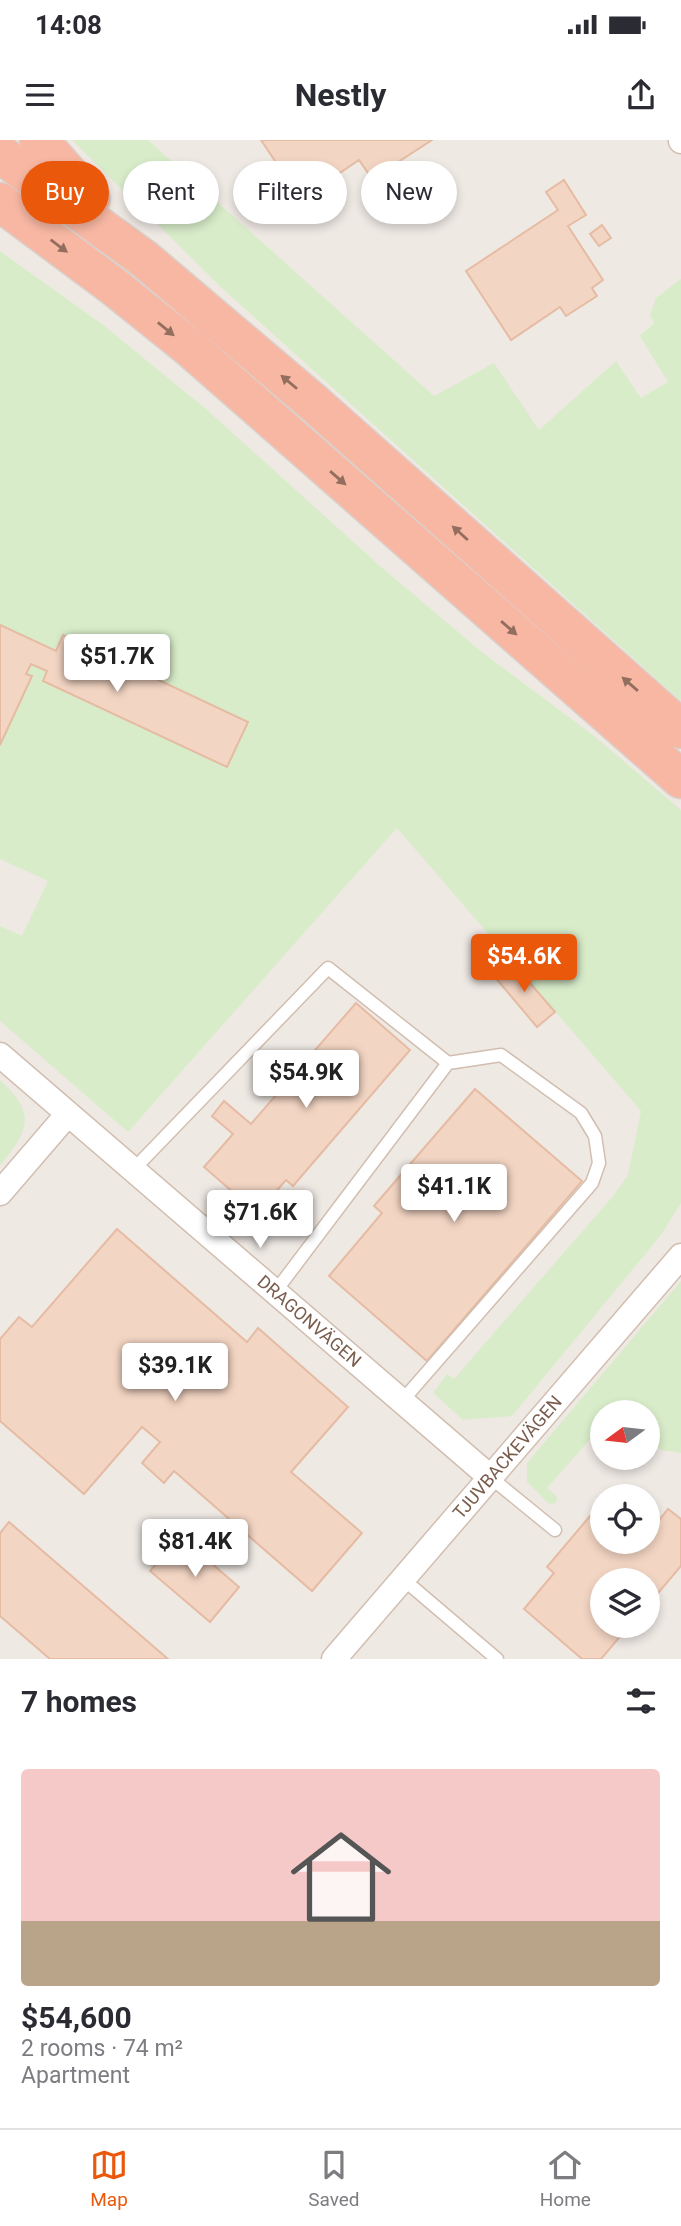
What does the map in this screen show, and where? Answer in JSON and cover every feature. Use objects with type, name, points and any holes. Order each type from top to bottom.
[{"type":"highway","points":[[39,140],[143,258]]},
{"type":"highway","points":[[0,154],[143,258],[315,404],[681,729]]},
{"type":"highway","points":[[2,203],[113,286],[188,347],[681,779]]},
{"type":"street","name":"DRAGONVÄGEN","points":[[0,1055],[490,1477]]},
{"type":"street","points":[[0,1193],[67,1115]]},
{"type":"street","name":"TJUVBACKEVÄGEN","points":[[334,1659],[681,1256]]},
{"type":"lane","points":[[132,1171],[328,968],[448,1063]]},
{"type":"lane","points":[[275,1292],[448,1063],[501,1055],[581,1113],[595,1136],[599,1163],[592,1183],[402,1401]]},
{"type":"lane","points":[[490,1477],[555,1530]]},
{"type":"lane","points":[[403,1579],[497,1659]]},
{"type":"shaded area","points":[[0,140],[681,140],[681,1659],[0,1659]]},
{"type":"green space","points":[[72,140],[148,140],[171,161],[123,161],[123,190],[109,177],[109,161],[93,161]]},
{"type":"green space","points":[[219,204],[233,216],[233,224],[242,224],[434,396],[494,363],[539,430],[616,361],[641,398],[668,382],[640,336],[654,323],[650,315],[656,298],[681,279],[681,701],[224,290],[157,224],[219,224]]},
{"type":"green space","points":[[0,251],[102,324],[206,409],[380,566],[483,653],[593,735],[681,810],[681,1203],[661,1235],[512,1416],[463,1420],[433,1393],[447,1374],[454,1379],[613,1196],[628,1175],[641,1111],[397,828],[128,1132],[0,1021],[0,926],[22,936],[48,881],[0,859],[0,745],[31,676],[26,674],[31,664],[47,671],[43,681],[227,767],[248,722],[64,635],[56,651],[0,625]]},
{"type":"green space","points":[[0,1080],[20,1102],[25,1122],[17,1142],[0,1165]]},
{"type":"green space","points":[[681,1281],[681,1453],[660,1449],[660,1400],[590,1400],[590,1440],[547,1488],[557,1497],[556,1503],[549,1504],[527,1482],[527,1463]]},
{"type":"building","points":[[261,140],[432,140],[400,161],[361,163],[359,160],[347,168],[347,161],[275,161]]},
{"type":"building","points":[[564,180],[586,215],[568,226],[603,280],[592,288],[597,296],[566,316],[560,307],[511,340],[466,271],[558,210],[546,192]]},
{"type":"building","points":[[602,225],[611,238],[599,246],[590,234]]},
{"type":"building","points":[[0,625],[56,651],[63,635],[248,722],[227,767],[43,681],[47,671],[31,664],[26,674],[32,676],[0,745]]},
{"type":"building","points":[[511,961],[555,1012],[537,1027],[494,976]]},
{"type":"building","points":[[356,1003],[410,1050],[293,1186],[286,1180],[257,1213],[204,1167],[233,1134],[212,1116],[224,1101],[251,1124]]},
{"type":"building","points":[[475,1089],[582,1181],[427,1361],[329,1276],[382,1213],[374,1206]]},
{"type":"building","points":[[117,1229],[247,1342],[258,1328],[348,1407],[291,1472],[362,1533],[312,1591],[174,1471],[164,1483],[142,1463],[160,1442],[142,1427],[84,1494],[0,1421],[0,1339],[19,1317],[32,1327]]},
{"type":"building","points":[[668,1509],[681,1519],[681,1566],[660,1591],[660,1568],[590,1568],[590,1638],[619,1638],[601,1659],[582,1659],[524,1609],[554,1573],[547,1567],[590,1516],[590,1554],[660,1554],[660,1519]]},
{"type":"building","points":[[9,1522],[168,1659],[50,1659],[0,1616],[0,1533]]},
{"type":"building","points":[[180,1536],[239,1587],[210,1622],[150,1571]]}]
